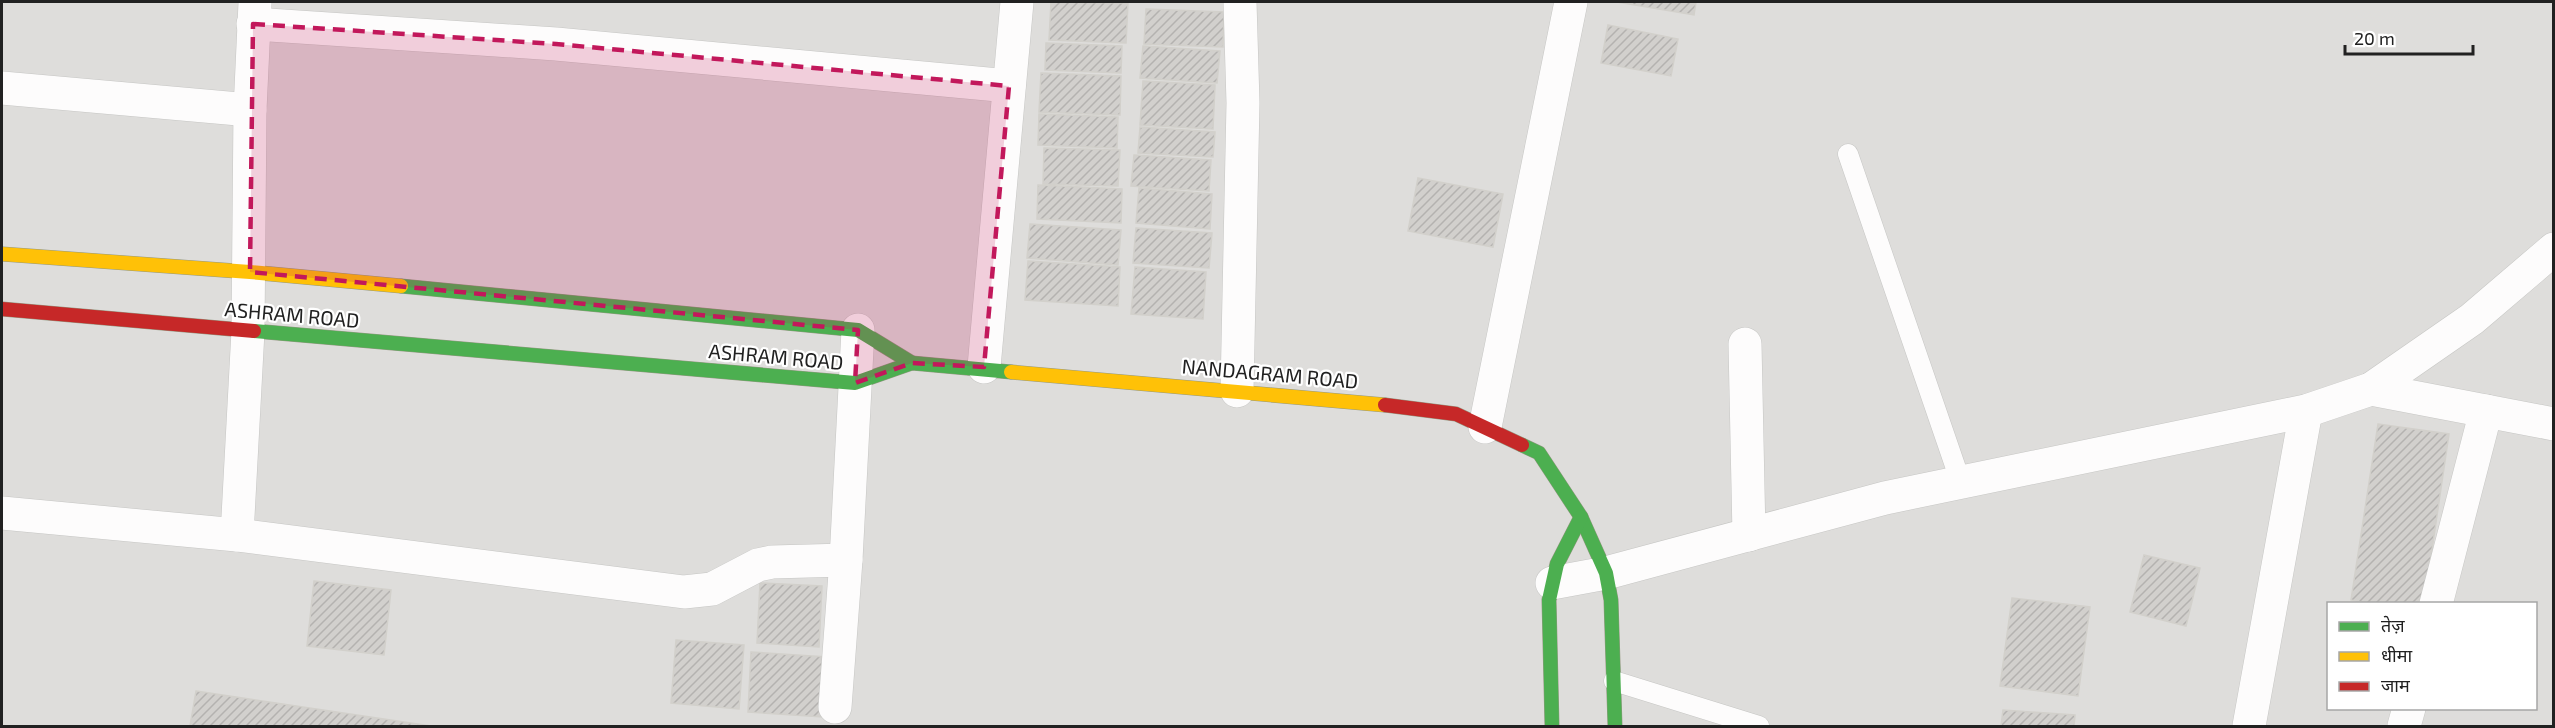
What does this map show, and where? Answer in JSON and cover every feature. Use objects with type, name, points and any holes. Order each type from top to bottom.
[{"type":"street","points":[[984,367],[1017,2]]},
{"type":"street","points":[[1237,391],[1243,103],[1240,2]]},
{"type":"street","points":[[1485,427],[1571,2]]},
{"type":"street","points":[[237,535],[250,272],[250,110],[254,13],[1009,86]]},
{"type":"street","points":[[2,88],[250,110]]},
{"type":"street","points":[[1552,584],[1606,573],[1885,498],[2306,411],[2371,389],[2472,320],[2553,249]]},
{"type":"street","name":"ASHRAM ROAD","points":[[2,254],[250,272],[858,330],[912,363]]},
{"type":"street","name":"ASHRAM ROAD","points":[[2,309],[855,383],[912,363]]},
{"type":"street","points":[[835,707],[846,560],[858,330]]},
{"type":"street","points":[[1745,344],[1749,535]]},
{"type":"street","name":"NANDAGRAM ROAD","points":[[912,363],[984,367],[1456,414],[1539,453],[1581,517],[1606,573],[1611,600],[1615,726]]},
{"type":"street","points":[[2371,389],[2553,424]]},
{"type":"street","points":[[2249,726],[2306,411]]},
{"type":"street","points":[[2436,602],[2486,411]]},
{"type":"street","points":[[2,513],[237,535],[684,592],[712,589],[758,565],[772,562],[846,560]]},
{"type":"street","points":[[1552,726],[1549,628],[1552,584],[1557,564],[1581,517]]},
{"type":"street","points":[[2404,726],[2408,710]]},
{"type":"lane","points":[[1848,154],[1961,483]]},
{"type":"lane","points":[[1614,681],[1759,726]]},
{"type":"highlighted area","points":[[253,24],[556,44],[1009,86],[984,367],[912,363],[855,383],[858,330],[250,272]]},
{"type":"shaded area","points":[[2,2],[2553,2],[2553,726],[2,726]]},
{"type":"building","points":[[1051,2],[1128,3],[1126,43],[1049,40]]},
{"type":"building","points":[[1617,2],[1696,2],[1694,15]]},
{"type":"building","points":[[1146,9],[1224,12],[1223,47],[1144,44]]},
{"type":"building","points":[[1608,25],[1678,39],[1671,76],[1601,63]]},
{"type":"building","points":[[1046,43],[1122,46],[1121,73],[1045,70]]},
{"type":"building","points":[[1143,46],[1220,51],[1217,83],[1140,78]]},
{"type":"building","points":[[1041,73],[1121,76],[1120,115],[1039,112]]},
{"type":"building","points":[[1143,81],[1215,85],[1213,129],[1140,125]]},
{"type":"building","points":[[1039,114],[1118,117],[1117,148],[1038,145]]},
{"type":"building","points":[[1140,127],[1215,132],[1213,157],[1138,153]]},
{"type":"building","points":[[1044,148],[1120,150],[1118,186],[1043,184]]},
{"type":"building","points":[[1134,155],[1211,160],[1209,191],[1131,186]]},
{"type":"building","points":[[1418,178],[1503,194],[1493,247],[1408,231]]},
{"type":"building","points":[[1038,185],[1122,189],[1121,223],[1037,219]]},
{"type":"building","points":[[1139,188],[1212,194],[1210,229],[1136,223]]},
{"type":"building","points":[[1030,224],[1121,230],[1118,265],[1027,258]]},
{"type":"building","points":[[1136,228],[1212,233],[1209,268],[1133,263]]},
{"type":"building","points":[[1028,261],[1120,267],[1118,306],[1025,300]]},
{"type":"building","points":[[1135,267],[1206,272],[1203,319],[1131,314]]},
{"type":"building","points":[[2378,424],[2449,434],[2424,602],[2351,600]]},
{"type":"building","points":[[2144,555],[2200,568],[2186,626],[2130,612]]},
{"type":"building","points":[[314,581],[391,590],[384,655],[307,646]]},
{"type":"building","points":[[760,583],[822,586],[819,647],[757,643]]},
{"type":"building","points":[[2012,598],[2090,607],[2078,696],[2000,686]]},
{"type":"building","points":[[676,640],[744,645],[739,709],[671,703]]},
{"type":"building","points":[[751,652],[827,657],[823,717],[748,712]]},
{"type":"building","points":[[196,691],[431,726],[190,726]]},
{"type":"building","points":[[2003,710],[2075,715],[2074,726],[2001,726]]},
{"type":"traffic: fast","points":[[401,286],[858,330],[912,363]]},
{"type":"traffic: fast","points":[[254,331],[855,383],[912,363],[1011,372]]},
{"type":"traffic: fast","points":[[1522,445],[1539,453],[1581,517],[1606,573],[1611,600],[1615,726]]},
{"type":"traffic: fast","points":[[1552,726],[1549,600],[1557,564],[1581,517]]},
{"type":"traffic: slow","points":[[2,254],[250,272],[401,286]]},
{"type":"traffic: slow","points":[[1011,372],[1385,405]]},
{"type":"traffic: jam","points":[[2,309],[254,331]]},
{"type":"traffic: jam","points":[[1385,405],[1456,414],[1522,445]]}]
